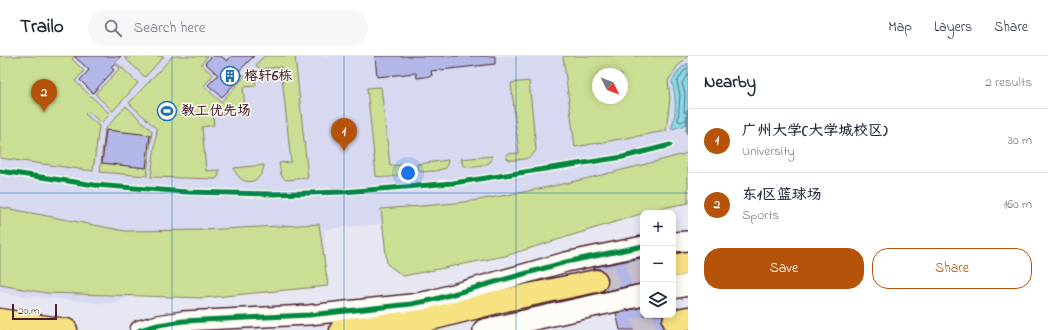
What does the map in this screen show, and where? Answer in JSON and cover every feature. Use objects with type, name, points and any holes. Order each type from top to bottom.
[{"type":"highway","points":[[676,265],[688,263]]},
{"type":"highway","points":[[341,330],[423,321],[505,300],[596,281]]},
{"type":"highway","points":[[0,320],[66,330]]},
{"type":"main road","points":[[676,287],[688,285]]},
{"type":"main road","points":[[484,330],[640,296]]},
{"type":"street","points":[[676,242],[688,241]]},
{"type":"street","points":[[140,330],[158,325],[184,321],[308,315],[411,304],[432,300],[572,261],[640,247]]},
{"type":"shaded area","points":[[0,56],[688,56],[688,203],[654,210],[640,210],[640,214],[505,256],[403,276],[387,264],[382,224],[324,229],[325,265],[151,290],[110,304],[16,295],[0,292]]},
{"type":"green space","points":[[0,56],[75,56],[72,59],[84,71],[75,81],[110,114],[101,123],[88,111],[85,114],[99,126],[93,171],[0,158]]},
{"type":"green space","points":[[125,56],[128,59],[131,56],[164,56],[145,77],[124,57]]},
{"type":"green space","points":[[173,56],[208,56],[201,64],[213,75],[204,86],[221,102],[250,71],[255,76],[256,86],[243,87],[245,109],[213,113],[214,125],[202,127],[206,171],[219,170],[219,175],[216,179],[151,177],[157,129],[129,103]]},
{"type":"green space","points":[[264,56],[295,56],[308,178],[286,180],[281,175],[279,163],[291,162],[281,67],[261,69],[256,65]]},
{"type":"green space","points":[[563,56],[688,56],[677,67],[668,81],[670,98],[666,131],[575,147]]},
{"type":"green space","points":[[118,64],[138,83],[113,111],[95,94],[120,68],[116,65]]},
{"type":"green space","points":[[529,81],[536,150],[532,156],[528,158],[510,160],[507,158],[506,154],[519,153],[511,83]]},
{"type":"green space","points":[[381,87],[390,166],[403,165],[403,170],[401,173],[389,177],[376,176],[367,88]]},
{"type":"green space","points":[[126,106],[152,131],[147,176],[100,172],[105,129]]},
{"type":"green space","points":[[688,153],[688,203],[654,210],[640,210],[640,214],[505,256],[403,276],[387,264],[381,209],[458,203],[510,195],[586,179]]},
{"type":"green space","points":[[492,156],[489,163],[477,167],[463,165],[461,159]]},
{"type":"green space","points":[[448,160],[446,168],[435,171],[421,172],[418,169],[417,164]]},
{"type":"green space","points":[[264,165],[259,177],[250,182],[241,179],[234,168]]},
{"type":"green space","points":[[0,207],[125,231],[203,230],[319,224],[328,286],[204,298],[47,293],[0,285]]},
{"type":"water","points":[[688,63],[688,122],[683,126],[671,129],[675,105],[672,81],[680,69]]},
{"type":"building","points":[[74,56],[121,56],[111,67],[114,70],[93,93],[80,80],[89,70]]},
{"type":"building","name":"榕轩6栋","points":[[212,56],[221,56],[227,61],[232,56],[254,56],[239,71],[243,75],[222,97],[208,85],[218,75],[205,63]]},
{"type":"building","points":[[375,56],[495,56],[495,64],[431,71],[432,76],[417,78],[416,73],[377,77]]},
{"type":"building","points":[[106,130],[150,135],[146,168],[102,163]]},
{"type":"building","points":[[640,258],[640,284],[601,292],[605,290],[608,285],[608,278],[605,272],[600,269],[594,269],[594,267]]},
{"type":"building","points":[[640,308],[640,318],[663,318],[662,323],[666,330],[620,330],[616,313]]},
{"type":"waterway","points":[[688,111],[688,132]]},
{"type":"tunnel","points":[[596,281],[640,272]]},
{"type":"tunnel","points":[[634,330],[674,321]]},
{"type":"cycle path","points":[[0,171],[95,185],[187,192],[273,194],[343,192],[453,183],[623,157],[670,145]]},
{"type":"cycle path","points":[[140,330],[158,325],[183,321],[309,315],[411,304],[432,300],[566,262],[640,247]]},
{"type":"place","name":"榕轩6栋","points":[[230,76]]},
{"type":"place","name":"教工优先场","points":[[167,111]]},
{"type":"place","name":"东1区篮球场","points":[[44,112]]},
{"type":"place","name":"广州大学(大学城校区)","points":[[344,151]]}]
